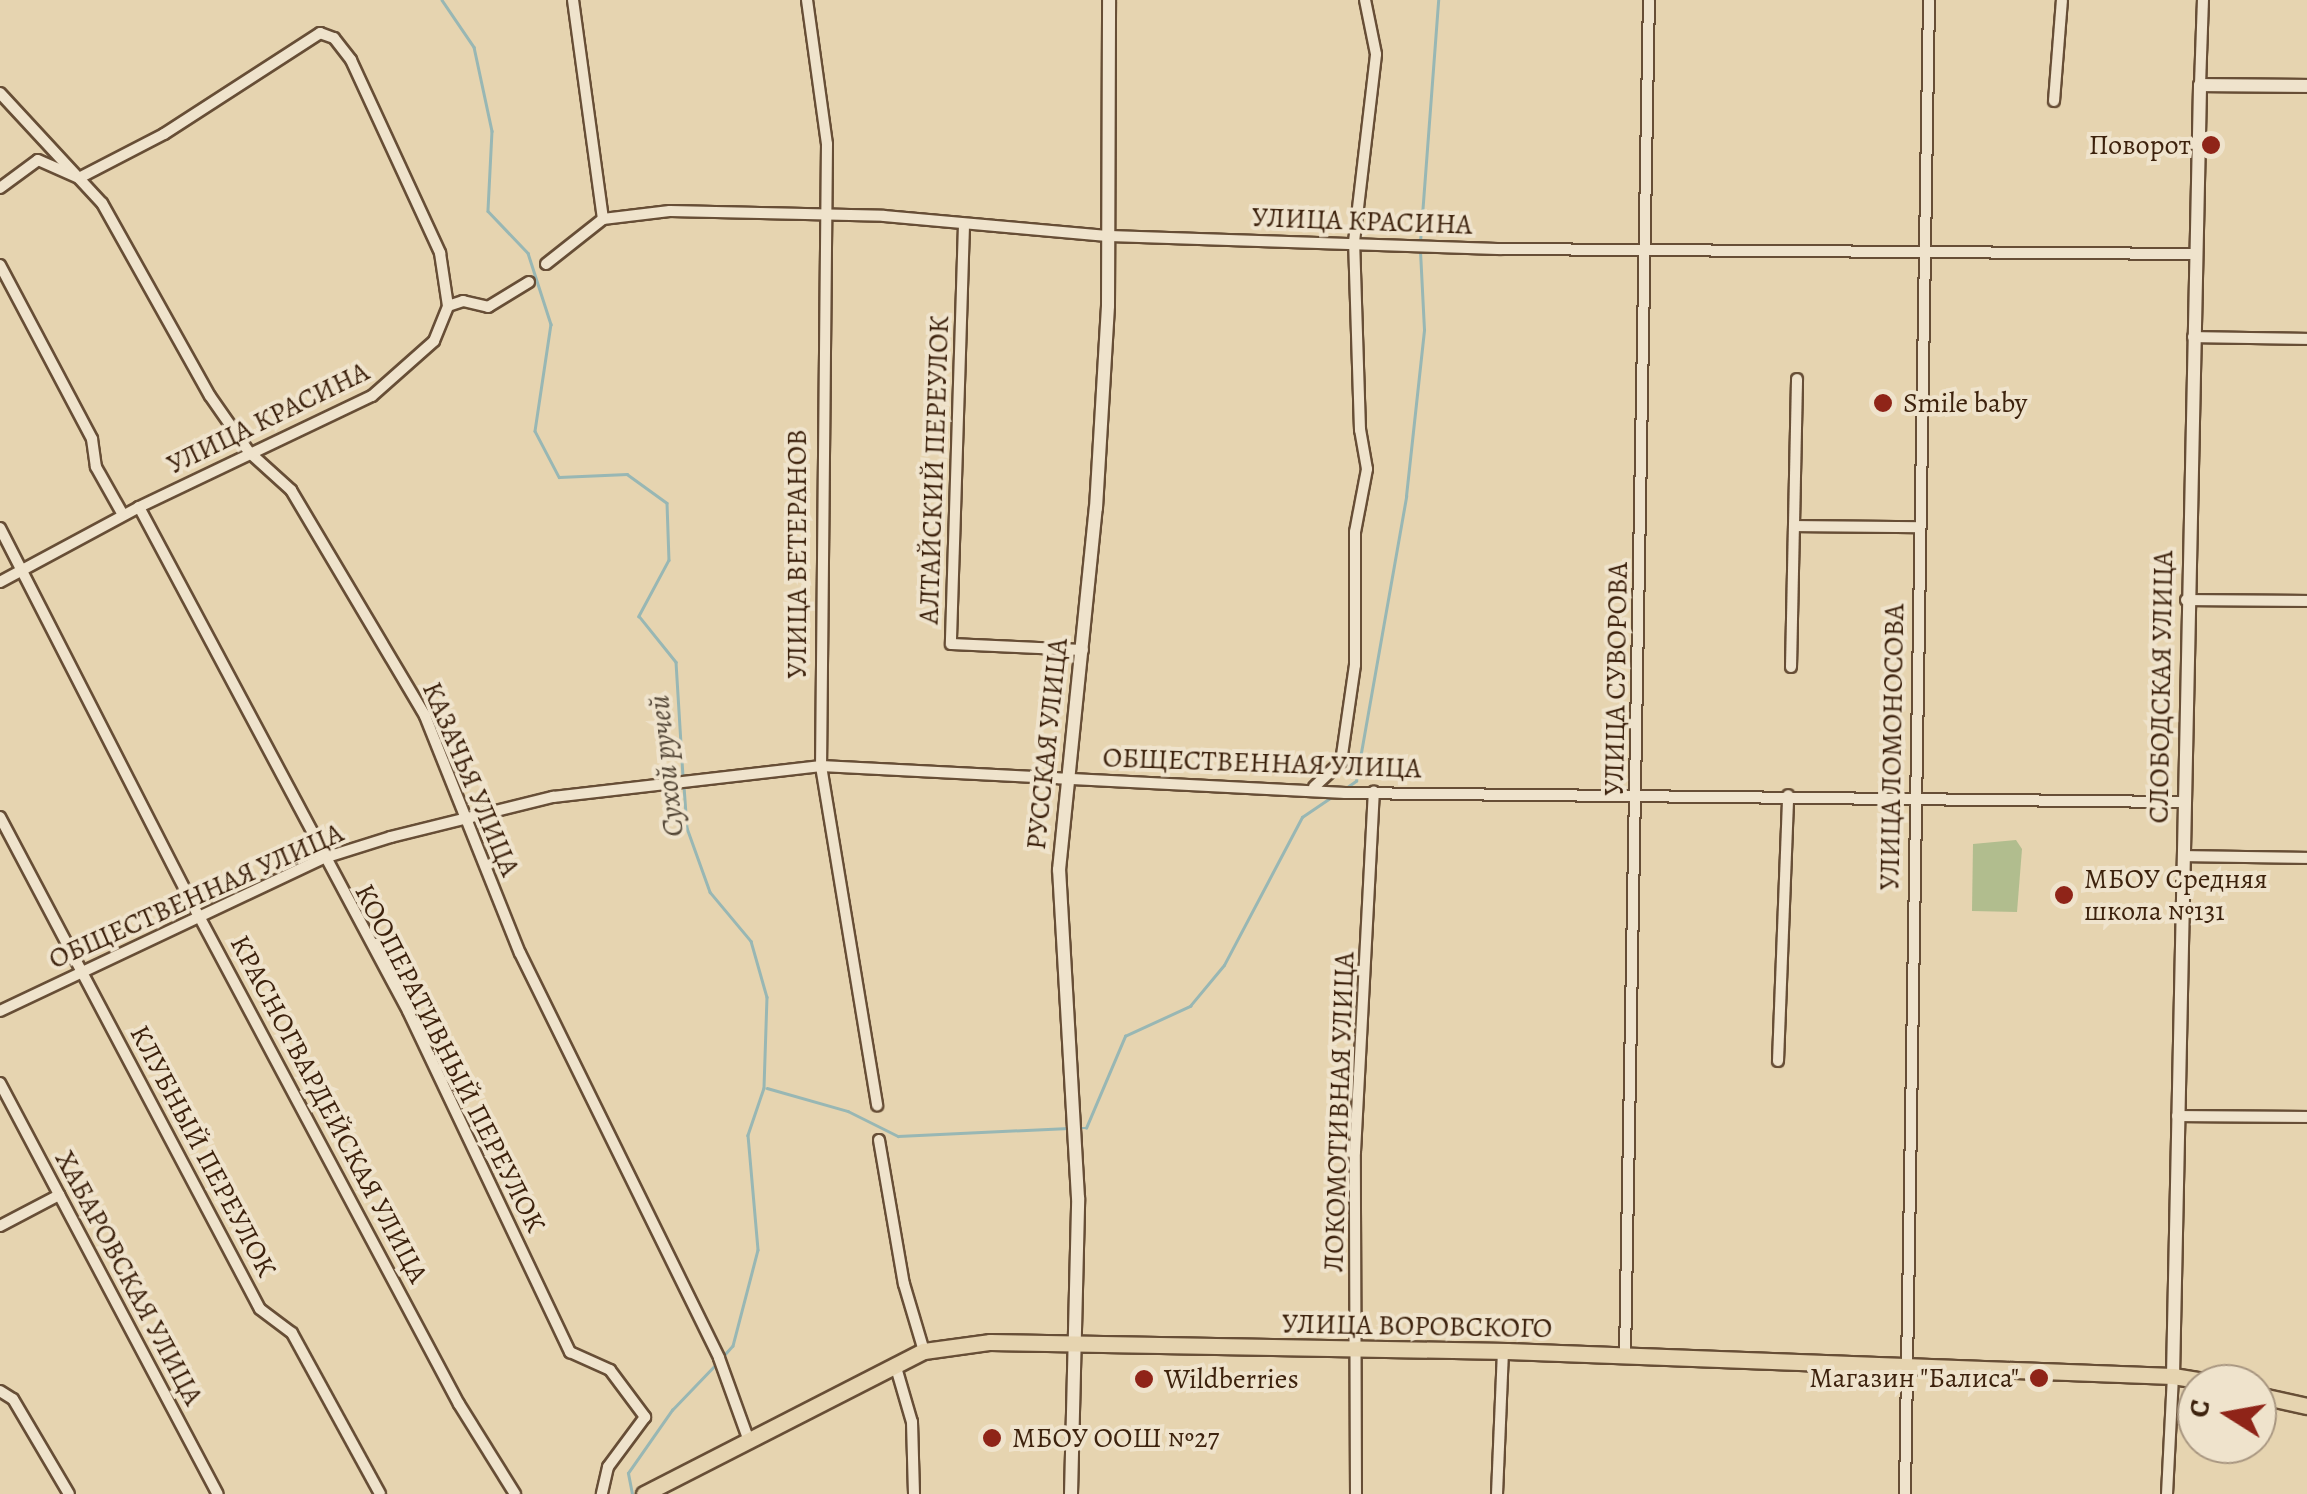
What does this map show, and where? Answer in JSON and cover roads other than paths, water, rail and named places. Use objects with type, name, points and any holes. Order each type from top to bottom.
[{"type":"main road","name":"УЛИЦА ВОРОВСКОГО","points":[[644,1494],[924,1351],[1073,1342],[1503,1351],[2177,1377]]},
{"type":"main road","points":[[2277,1399],[2307,1406]]},
{"type":"street","points":[[546,264],[603,219],[573,0]]},
{"type":"street","name":"УЛИЦА ВЕТЕРАНОВ","points":[[807,0],[820,61],[826,219],[820,766],[876,1105]]},
{"type":"street","name":"РУССКАЯ УЛИЦА","points":[[1071,1494],[1076,1128],[1059,870],[1096,508],[1107,236],[1108,0]]},
{"type":"street","points":[[1314,787],[1341,762],[1355,665],[1356,532],[1367,469],[1360,430],[1354,242],[1376,54],[1365,0]]},
{"type":"street","name":"УЛИЦА СУВОРОВА","points":[[1625,1358],[1649,0]]},
{"type":"street","name":"УЛИЦА ЛОМОНОСОВА","points":[[1904,1494],[1929,0]]},
{"type":"street","points":[[2054,101],[2062,0]]},
{"type":"street","name":"СЛОБОДСКАЯ УЛИЦА","points":[[2167,1494],[2173,1376],[2186,600],[2203,0]]},
{"type":"street","points":[[0,188],[38,160],[79,178],[164,134],[320,33],[334,38],[351,60],[440,253],[448,306],[463,301],[488,306],[529,282]]},
{"type":"street","points":[[2200,85],[2307,86]]},
{"type":"street","name":"КАЗАЧЬЯ УЛИЦА","points":[[0,94],[102,203],[249,452],[290,490],[425,716],[520,953],[719,1358],[748,1438]]},
{"type":"street","name":"УЛИЦА КРАСИНА","points":[[603,219],[670,211],[826,219],[884,216],[1107,236],[1644,249],[2195,254]]},
{"type":"street","name":"АЛТАЙСКИЙ ПЕРЕУЛОК","points":[[964,225],[951,644],[1083,650]]},
{"type":"street","points":[[0,264],[92,439],[96,467],[123,516]]},
{"type":"street","name":"УЛИЦА КРАСИНА","points":[[0,582],[249,452],[372,396],[434,341],[448,306]]},
{"type":"street","points":[[2192,337],[2307,339]]},
{"type":"street","points":[[1790,666],[1797,379]]},
{"type":"street","name":"КООПЕРАТИВНЫЙ ПЕРЕУЛОК","points":[[139,507],[408,1011],[570,1352],[610,1370],[645,1418],[608,1466],[602,1494]]},
{"type":"street","points":[[1794,526],[1918,527]]},
{"type":"street","name":"КРАСНОГВАРДЕЙСКАЯ УЛИЦА","points":[[0,528],[200,918],[460,1404],[515,1494]]},
{"type":"street","points":[[2186,600],[2307,601]]},
{"type":"street","name":"ОБЩЕСТВЕННАЯ УЛИЦА","points":[[0,1011],[81,969],[200,918],[324,858],[553,797],[820,766],[1374,792],[1637,792],[2183,802]]},
{"type":"street","name":"ЛОКОМОТИВНАЯ УЛИЦА","points":[[1356,1494],[1355,1152],[1374,792]]},
{"type":"street","points":[[1778,1061],[1788,795]]},
{"type":"street","name":"КЛУБНЫЙ ПЕРЕУЛОК","points":[[0,817],[260,1309],[292,1333],[380,1494]]},
{"type":"street","points":[[2184,856],[2307,858]]},
{"type":"street","name":"ХАБАРОВСКАЯ УЛИЦА","points":[[0,1083],[218,1494]]},
{"type":"street","points":[[2177,1116],[2307,1117]]},
{"type":"street","points":[[879,1140],[904,1284],[924,1351]]},
{"type":"street","points":[[0,1226],[59,1195]]},
{"type":"street","points":[[1497,1494],[1503,1351]]},
{"type":"street","points":[[895,1364],[912,1422],[914,1494]]},
{"type":"street","points":[[0,1391],[13,1399],[69,1494]]},
{"type":"waterway","name":"Сухой ручей","points":[[442,0],[474,47],[492,131],[488,211],[528,253],[551,324],[535,431],[559,477],[627,474],[667,503],[669,560],[639,616],[676,662],[683,778]]},
{"type":"waterway","points":[[1420,242],[1438,0]]},
{"type":"waterway","points":[[1343,790],[1356,781],[1406,496],[1424,330],[1420,250]]},
{"type":"waterway","name":"Сухой ручей","points":[[684,786],[687,828],[710,892],[751,941],[767,997],[764,1088],[748,1135],[758,1250],[733,1346],[724,1356]]},
{"type":"waterway","points":[[1077,1128],[1086,1128],[1125,1036],[1190,1006],[1224,965],[1302,817],[1332,797]]},
{"type":"waterway","points":[[767,1088],[848,1111],[898,1136],[1069,1128]]},
{"type":"waterway","name":"Сухой ручей","points":[[632,1494],[628,1473],[672,1410],[718,1362]]},
{"type":"place","name":"Поворот","points":[[2211,145]]},
{"type":"place","name":"Smile baby","points":[[1883,403]]},
{"type":"place","name":"МБОУ Средняя школа №131","points":[[2064,895]]},
{"type":"place","name":"Магазин \"Балиса\"","points":[[2039,1378]]},
{"type":"place","name":"Wildberries","points":[[1144,1379]]},
{"type":"place","name":"МБОУ ООШ №27","points":[[992,1438]]}]
